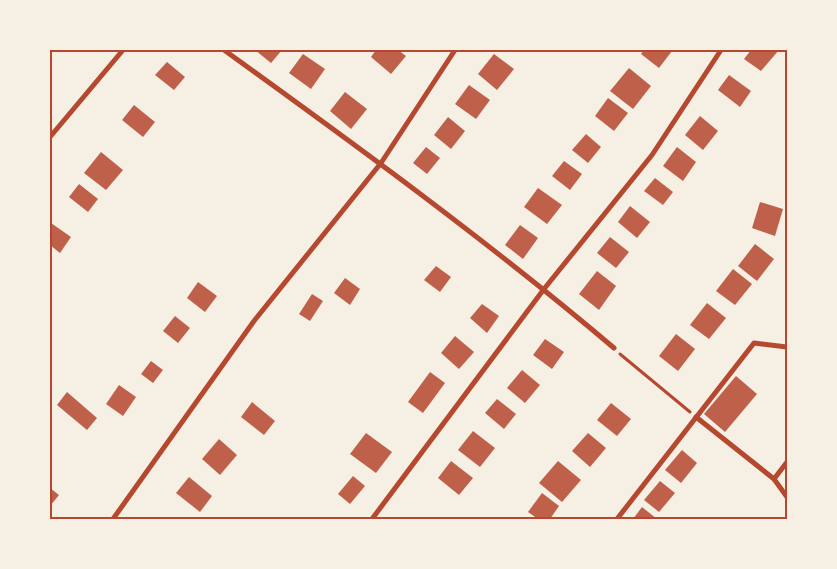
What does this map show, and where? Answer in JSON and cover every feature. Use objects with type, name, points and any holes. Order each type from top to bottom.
[{"type":"street","points":[[50,136],[124,50]]},
{"type":"street","points":[[224,50],[381,163],[544,290],[614,348]]},
{"type":"street","points":[[113,519],[254,321],[381,163],[455,50]]},
{"type":"street","points":[[372,519],[544,290],[652,155],[721,50]]},
{"type":"street","points":[[617,519],[754,343],[787,347]]},
{"type":"street","points":[[696,418],[774,479],[787,497]]},
{"type":"street","points":[[774,479],[787,462]]},
{"type":"path","points":[[614,348],[696,418]]},
{"type":"building","points":[[255,50],[282,50],[271,63]]},
{"type":"building","points":[[376,50],[398,50],[406,56],[391,74],[371,57]]},
{"type":"building","points":[[644,50],[672,51],[659,68],[641,54]]},
{"type":"building","points":[[751,50],[779,50],[761,71],[744,59]]},
{"type":"building","points":[[303,54],[325,69],[311,89],[289,73]]},
{"type":"building","points":[[494,54],[514,69],[497,90],[478,74]]},
{"type":"building","points":[[167,62],[185,77],[174,90],[155,75]]},
{"type":"building","points":[[629,68],[651,86],[633,109],[610,91]]},
{"type":"building","points":[[729,75],[751,91],[740,107],[718,90]]},
{"type":"building","points":[[469,85],[490,100],[476,119],[455,104]]},
{"type":"building","points":[[345,92],[367,109],[351,129],[330,111]]},
{"type":"building","points":[[608,98],[628,113],[614,131],[595,116]]},
{"type":"building","points":[[134,105],[155,122],[143,137],[122,120]]},
{"type":"building","points":[[700,116],[718,131],[703,150],[685,135]]},
{"type":"building","points":[[448,117],[465,131],[451,149],[434,135]]},
{"type":"building","points":[[586,134],[601,147],[588,163],[572,150]]},
{"type":"building","points":[[426,147],[440,158],[427,174],[413,163]]},
{"type":"building","points":[[677,147],[696,162],[683,181],[663,166]]},
{"type":"building","points":[[101,152],[123,170],[106,190],[84,173]]},
{"type":"building","points":[[564,161],[582,174],[570,190],[552,176]]},
{"type":"building","points":[[655,178],[673,192],[663,205],[644,191]]},
{"type":"building","points":[[79,184],[98,199],[88,212],[69,197]]},
{"type":"building","points":[[538,188],[562,205],[547,224],[524,207]]},
{"type":"building","points":[[760,202],[783,209],[775,236],[752,228]]},
{"type":"building","points":[[630,206],[650,222],[637,238],[618,222]]},
{"type":"building","points":[[51,223],[71,237],[60,253],[50,245]]},
{"type":"building","points":[[520,225],[538,238],[523,259],[505,245]]},
{"type":"building","points":[[610,237],[629,252],[616,268],[597,253]]},
{"type":"building","points":[[755,244],[774,259],[757,281],[738,266]]},
{"type":"building","points":[[436,266],[451,277],[440,292],[424,280]]},
{"type":"building","points":[[733,269],[752,284],[735,305],[716,291]]},
{"type":"building","points":[[597,271],[616,286],[599,310],[579,294]]},
{"type":"building","points":[[345,278],[360,289],[350,305],[334,293]]},
{"type":"building","points":[[198,282],[217,296],[205,312],[187,298]]},
{"type":"building","points":[[312,294],[323,301],[310,321],[299,314]]},
{"type":"building","points":[[707,303],[726,318],[709,339],[690,325]]},
{"type":"building","points":[[482,304],[499,316],[487,333],[470,318]]},
{"type":"building","points":[[175,316],[190,328],[178,343],[163,331]]},
{"type":"building","points":[[676,334],[695,349],[678,371],[659,356]]},
{"type":"building","points":[[455,336],[474,352],[459,369],[441,353]]},
{"type":"building","points":[[545,339],[564,352],[552,369],[533,355]]},
{"type":"building","points":[[151,361],[163,370],[153,383],[141,374]]},
{"type":"building","points":[[522,370],[540,385],[525,403],[507,388]]},
{"type":"building","points":[[430,372],[445,383],[423,413],[408,402]]},
{"type":"building","points":[[736,376],[757,394],[725,432],[704,414]]},
{"type":"building","points":[[119,385],[136,397],[123,416],[106,404]]},
{"type":"building","points":[[67,392],[97,418],[87,430],[57,405]]},
{"type":"building","points":[[497,399],[516,414],[504,429],[485,413]]},
{"type":"building","points":[[252,402],[275,421],[264,435],[241,417]]},
{"type":"building","points":[[611,403],[631,419],[617,436],[597,420]]},
{"type":"building","points":[[473,431],[495,448],[480,467],[458,450]]},
{"type":"building","points":[[366,433],[392,452],[376,473],[350,454]]},
{"type":"building","points":[[588,433],[606,448],[590,467],[572,451]]},
{"type":"building","points":[[219,439],[237,455],[220,475],[202,459]]},
{"type":"building","points":[[682,450],[697,463],[681,483],[665,470]]},
{"type":"building","points":[[451,461],[473,478],[459,495],[438,478]]},
{"type":"building","points":[[558,461],[581,480],[562,502],[539,483]]},
{"type":"building","points":[[353,476],[365,486],[350,504],[338,494]]},
{"type":"building","points":[[189,477],[212,496],[200,512],[176,493]]},
{"type":"building","points":[[660,481],[675,493],[659,512],[644,500]]},
{"type":"building","points":[[50,488],[59,495],[50,506]]},
{"type":"building","points":[[542,493],[559,506],[550,519],[538,519],[528,512]]},
{"type":"building","points":[[642,507],[657,519],[633,519]]}]
